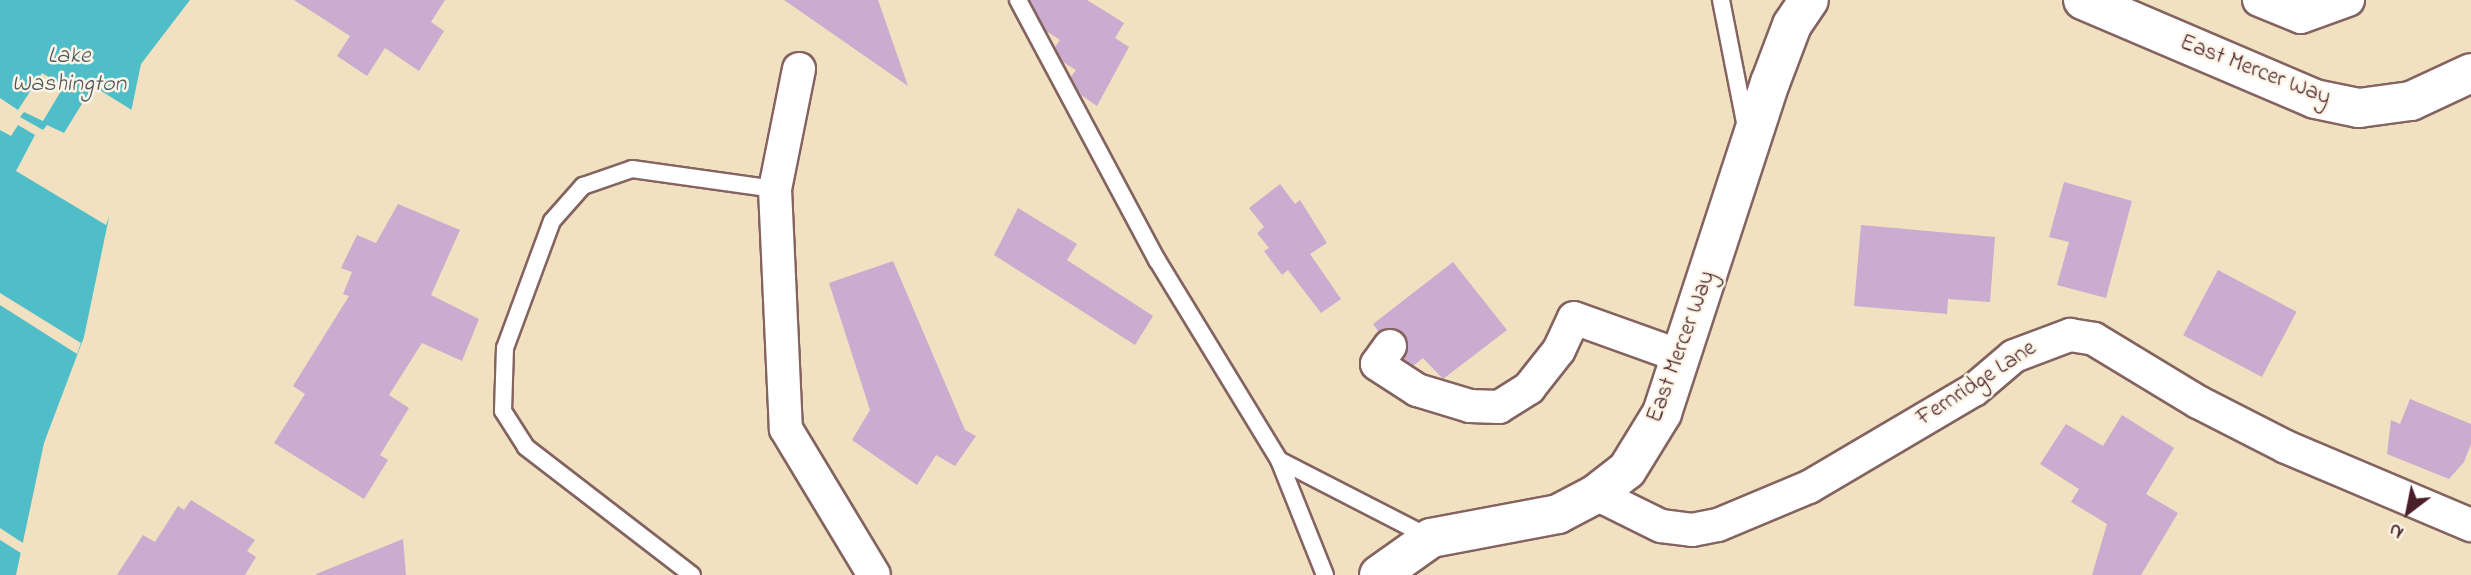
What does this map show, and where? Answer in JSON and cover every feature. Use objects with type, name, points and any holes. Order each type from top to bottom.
[{"type":"street","name":"East Mercer Way","points":[[1379,575],[1431,538],[1558,514],[1596,494],[1634,459],[1662,413],[1684,357],[1750,147],[1792,25],[1809,0]]},
{"type":"street","name":"East Mercer Way","points":[[2083,0],[2315,99],[2360,108],[2411,101],[2471,74]]},
{"type":"street","points":[[2259,0],[2301,17],[2348,0]]},
{"type":"street","points":[[799,69],[775,189],[786,429],[874,575]]},
{"type":"street","points":[[1390,346],[1377,364],[1417,390],[1470,406],[1499,407],[1529,388],[1559,350],[1574,318],[1684,357]]},
{"type":"street","name":"Fernridge Lane","points":[[1596,494],[1661,526],[1692,530],[1718,525],[1809,487],[1975,390],[2014,356],[2070,335],[2094,339],[2198,402],[2286,447],[2471,525]]},
{"type":"lane","points":[[1018,0],[1157,260],[1279,460],[1325,575]]},
{"type":"lane","points":[[1721,0],[1750,147]]},
{"type":"lane","points":[[692,575],[644,534],[526,447],[503,411],[505,348],[552,221],[583,186],[632,169],[775,189]]},
{"type":"lane","points":[[1279,460],[1431,538]]},
{"type":"water","name":"Lake Washington","points":[[0,0],[190,0],[141,64],[84,337],[44,443],[16,575],[0,575]]},
{"type":"pier","points":[[42,73],[64,86],[43,121],[24,112],[20,117],[43,130],[47,125],[64,133],[93,86],[135,112],[117,195],[106,225],[16,171],[35,135],[18,125],[11,136],[0,130],[0,98],[18,110]]},
{"type":"pier","points":[[0,293],[81,343],[77,354],[0,305]]},
{"type":"pier","points":[[0,528],[26,545],[24,555],[0,540]]},
{"type":"building","points":[[294,0],[445,0],[431,22],[444,31],[419,71],[385,48],[367,76],[337,56],[350,36]]},
{"type":"building","points":[[784,0],[878,0],[908,86]]},
{"type":"building","points":[[1030,0],[1087,0],[1124,23],[1115,38],[1129,47],[1097,106],[1081,95],[1071,77],[1076,70],[1063,62],[1055,47],[1060,40],[1046,31]]},
{"type":"building","points":[[2064,182],[2132,201],[2106,298],[2057,285],[2069,242],[2049,237]]},
{"type":"building","points":[[1280,184],[1295,204],[1300,200],[1327,243],[1310,254],[1341,299],[1321,313],[1288,270],[1282,275],[1264,251],[1269,248],[1257,233],[1264,227],[1249,208]]},
{"type":"building","points":[[398,204],[460,230],[431,295],[479,319],[462,361],[422,343],[389,395],[409,408],[380,455],[388,460],[364,499],[274,443],[305,394],[293,386],[349,296],[343,294],[352,272],[341,268],[357,235],[376,243]]},
{"type":"building","points":[[1018,208],[1077,244],[1067,260],[1153,316],[1135,345],[994,255]]},
{"type":"building","points":[[1861,225],[1995,237],[1990,302],[1948,299],[1947,314],[1854,306]]},
{"type":"building","points":[[893,261],[965,430],[976,436],[955,466],[936,455],[917,485],[852,440],[870,410],[829,283]]},
{"type":"building","points":[[1453,262],[1507,330],[1443,379],[1423,358],[1413,366],[1403,359],[1408,347],[1401,332],[1391,328],[1379,332],[1373,324]]},
{"type":"building","points":[[2218,270],[2297,312],[2262,377],[2183,335]]},
{"type":"building","points":[[2410,399],[2471,424],[2471,444],[2464,462],[2449,479],[2387,454],[2391,420],[2400,424]]},
{"type":"building","points":[[2122,415],[2174,448],[2146,494],[2178,513],[2141,575],[2092,575],[2107,524],[2071,502],[2079,489],[2040,464],[2066,424],[2103,446]]},
{"type":"building","points":[[191,500],[255,540],[247,551],[256,557],[245,575],[117,575],[143,535],[155,542],[178,506],[184,510]]},
{"type":"building","points":[[403,539],[406,575],[316,574]]}]
